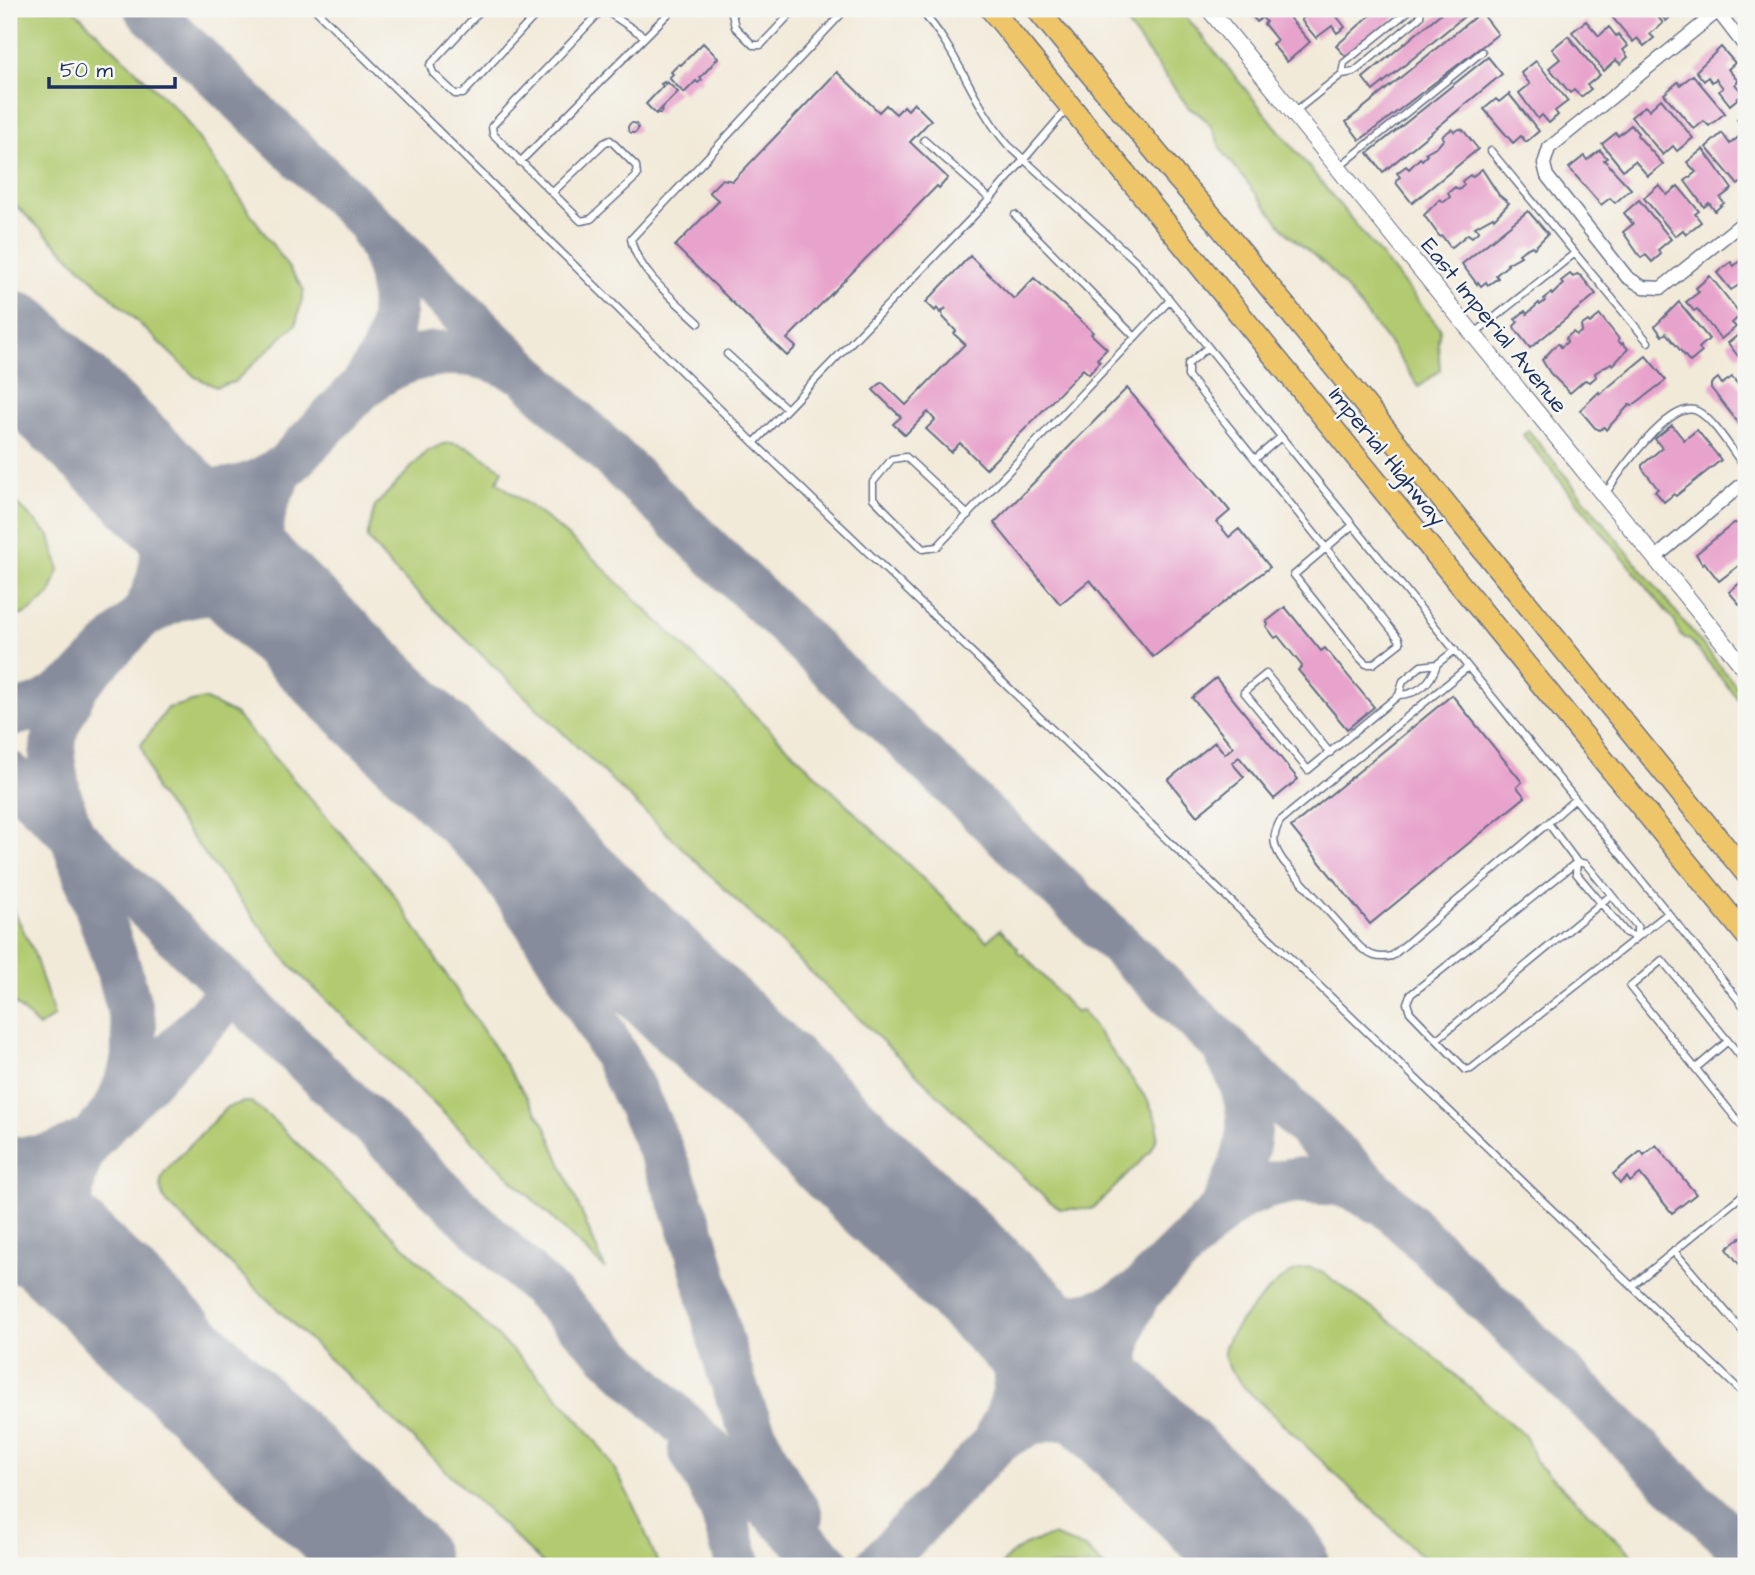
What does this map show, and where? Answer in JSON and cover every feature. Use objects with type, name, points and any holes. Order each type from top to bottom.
[{"type":"main road","name":"Imperial Highway","points":[[991,9],[1746,935]]},
{"type":"main road","name":"Imperial Highway","points":[[1037,9],[1214,219],[1746,873]]},
{"type":"main road","points":[[1069,107],[1098,83]]},
{"type":"street","name":"East Imperial Avenue","points":[[1209,9],[1746,670]]},
{"type":"street","points":[[1746,48],[1717,11],[1549,148],[1544,163],[1547,176],[1619,267],[1627,277],[1643,287],[1661,288],[1746,220]]},
{"type":"street","points":[[1655,558],[1746,481]]},
{"type":"lane","points":[[315,9],[754,443],[1746,1396]]},
{"type":"lane","points":[[482,9],[430,65],[433,74],[455,94],[463,94],[541,9]]},
{"type":"lane","points":[[552,193],[610,140],[636,166],[637,176],[591,219],[581,222],[520,162],[493,134],[492,126],[602,9],[645,37]]},
{"type":"lane","points":[[520,162],[673,9]]},
{"type":"lane","points":[[737,9],[732,15],[734,27],[753,45],[761,45],[795,9]]},
{"type":"lane","points":[[699,323],[634,254],[631,239],[846,9]]},
{"type":"lane","points":[[919,9],[940,34],[993,128],[1136,261],[1170,300],[1746,1009]]},
{"type":"lane","points":[[1342,74],[1344,63],[1411,9]]},
{"type":"lane","points":[[1293,113],[1342,74],[1354,72],[1420,17],[1419,9]]},
{"type":"lane","points":[[1338,168],[1482,52]]},
{"type":"lane","points":[[754,443],[990,199],[1069,107]]},
{"type":"lane","points":[[924,140],[990,199]]},
{"type":"lane","points":[[1491,151],[1648,342]]},
{"type":"lane","points":[[1015,215],[1135,337]]},
{"type":"lane","points":[[1474,334],[1575,253]]},
{"type":"lane","points":[[968,515],[906,457],[892,459],[873,482],[873,498],[923,549],[937,547],[968,515],[1170,300]]},
{"type":"lane","points":[[1208,347],[1188,364],[1188,376],[1255,459],[1327,549],[1399,639],[1400,643],[1373,664],[1366,664],[1360,658],[1294,575],[1327,549],[1353,525]]},
{"type":"lane","points":[[727,354],[786,410]]},
{"type":"lane","points":[[1604,496],[1628,460],[1672,416],[1683,409],[1694,409],[1705,416],[1746,469]]},
{"type":"lane","points":[[1255,459],[1281,437]]},
{"type":"lane","points":[[1330,752],[1266,674],[1244,692],[1308,770],[1330,752],[1399,695],[1403,681],[1421,666],[1437,664],[1455,650]]},
{"type":"lane","points":[[1399,695],[1413,694],[1432,678],[1437,664]]},
{"type":"lane","points":[[1468,667],[1280,821],[1273,835],[1275,848],[1284,862],[1359,946],[1380,959],[1392,956],[1576,799]]},
{"type":"lane","points":[[1548,823],[1577,862],[1586,864],[1637,926],[1637,937]]},
{"type":"lane","points":[[1577,862],[1410,995],[1406,1003],[1410,1012],[1466,1070],[1471,1069],[1668,913]]},
{"type":"lane","points":[[1577,862],[1576,873],[1626,933],[1637,937]]},
{"type":"lane","points":[[1437,1039],[1611,895]]},
{"type":"lane","points":[[1746,1063],[1662,960],[1630,987],[1746,1131]]},
{"type":"lane","points":[[1696,1068],[1728,1041]]},
{"type":"lane","points":[[1632,1286],[1746,1192]]},
{"type":"lane","points":[[1675,1251],[1746,1335]]},
{"type":"green space","points":[[9,9],[73,9],[182,115],[304,290],[296,324],[234,382],[216,387],[195,377],[9,199]]},
{"type":"green space","points":[[1116,9],[1180,9],[1440,328],[1440,370],[1419,387],[1392,347],[1329,268],[1289,235],[1220,148],[1209,124],[1189,108]]},
{"type":"green space","points":[[1528,430],[1746,698],[1746,709],[1691,641],[1680,635],[1675,622],[1523,435]]},
{"type":"green space","points":[[453,443],[469,448],[503,470],[497,482],[550,521],[594,559],[987,941],[1000,929],[1018,948],[1017,951],[1023,954],[1076,1013],[1082,1010],[1148,1101],[1158,1123],[1157,1138],[1151,1151],[1098,1204],[1091,1209],[1061,1209],[1045,1198],[394,570],[367,538],[375,506],[427,451]]},
{"type":"green space","points":[[9,496],[50,536],[59,570],[50,594],[29,612],[9,620]]},
{"type":"green space","points":[[204,699],[235,714],[388,886],[545,1125],[605,1269],[291,966],[156,791],[141,745],[168,708]]},
{"type":"green space","points":[[9,901],[33,950],[54,1016],[39,1027],[9,998]]},
{"type":"green space","points":[[251,1102],[273,1120],[567,1406],[616,1472],[659,1566],[545,1566],[167,1203],[160,1186],[166,1170],[227,1107]]},
{"type":"green space","points":[[1310,1267],[1323,1273],[1409,1335],[1526,1437],[1535,1461],[1644,1566],[1432,1566],[1244,1387],[1227,1363],[1224,1354],[1226,1345],[1250,1310],[1281,1279],[1294,1271]]},
{"type":"green space","points":[[1053,1536],[1085,1548],[1104,1566],[1001,1566],[1024,1546]]},
{"type":"building","points":[[1246,9],[1282,9],[1310,42],[1287,62],[1272,44],[1277,40],[1264,24],[1266,22],[1262,17],[1257,22]]},
{"type":"building","points":[[1300,9],[1331,9],[1345,27],[1337,33],[1332,26],[1316,38],[1301,20],[1306,16]]},
{"type":"building","points":[[1381,9],[1406,9],[1346,57],[1336,46]]},
{"type":"building","points":[[1446,9],[1463,9],[1467,14],[1373,91],[1363,78]]},
{"type":"building","points":[[1622,9],[1651,9],[1663,23],[1650,34],[1654,38],[1644,46],[1637,38],[1633,42],[1612,17]]},
{"type":"building","points":[[1656,9],[1690,9],[1682,15],[1678,10],[1666,21]]},
{"type":"building","points":[[1481,12],[1498,34],[1360,140],[1346,122]]},
{"type":"building","points":[[1586,21],[1599,36],[1609,27],[1616,36],[1618,34],[1628,46],[1623,50],[1628,57],[1620,64],[1616,60],[1604,71],[1572,32]]},
{"type":"building","points":[[1568,36],[1600,75],[1587,85],[1591,89],[1581,97],[1574,90],[1570,93],[1549,68],[1560,59],[1552,49]]},
{"type":"building","points":[[703,43],[718,58],[700,78],[702,80],[698,83],[696,81],[684,93],[669,78],[673,74],[671,72]]},
{"type":"building","points":[[1721,47],[1735,63],[1728,69],[1738,81],[1735,84],[1743,94],[1730,105],[1719,91],[1723,88],[1716,79],[1712,82],[1708,77],[1704,81],[1696,71]]},
{"type":"building","points":[[1488,57],[1502,74],[1383,172],[1368,153]]},
{"type":"building","points":[[1536,61],[1568,101],[1555,111],[1558,115],[1549,123],[1542,115],[1538,119],[1519,93],[1530,84],[1521,73]]},
{"type":"building","points":[[837,72],[879,112],[886,105],[896,114],[904,106],[908,110],[914,103],[931,120],[910,142],[948,178],[939,188],[937,186],[787,339],[796,347],[787,356],[675,246],[719,201],[709,192],[722,179],[733,181]]},
{"type":"building","points":[[1693,75],[1725,113],[1709,126],[1704,121],[1694,129],[1664,94],[1678,82],[1680,85]]},
{"type":"building","points":[[664,82],[678,92],[660,110],[660,114],[656,114],[646,104]]},
{"type":"building","points":[[1509,94],[1539,131],[1526,142],[1521,136],[1513,143],[1484,109],[1496,99],[1499,102]]},
{"type":"building","points":[[1661,99],[1693,138],[1677,151],[1673,146],[1663,155],[1631,117],[1645,106],[1649,110]]},
{"type":"building","points":[[1746,113],[1746,131],[1737,120]]},
{"type":"building","points":[[633,123],[638,128],[633,133],[628,128]]},
{"type":"building","points":[[1631,125],[1663,164],[1648,176],[1635,161],[1623,170],[1602,144]]},
{"type":"building","points":[[1452,129],[1455,132],[1463,130],[1478,149],[1412,203],[1397,184],[1396,180],[1400,177],[1397,173],[1406,166],[1409,169],[1420,158],[1422,160],[1427,155],[1425,153],[1439,145],[1444,139],[1442,136]]},
{"type":"building","points":[[1722,133],[1730,144],[1741,135],[1746,141],[1746,179],[1738,185],[1706,147]]},
{"type":"building","points":[[1703,149],[1732,189],[1720,198],[1724,203],[1715,211],[1709,203],[1704,207],[1685,181],[1696,172],[1687,162]]},
{"type":"building","points":[[1600,150],[1607,158],[1604,160],[1631,189],[1615,203],[1610,198],[1601,205],[1569,168],[1584,156],[1587,160]]},
{"type":"building","points":[[1482,169],[1499,195],[1509,203],[1494,219],[1493,217],[1475,227],[1479,231],[1472,237],[1468,234],[1451,248],[1424,215],[1440,199],[1444,202],[1450,197],[1448,193],[1455,187],[1459,190],[1464,185],[1462,181]]},
{"type":"building","points":[[1659,185],[1667,195],[1678,186],[1699,211],[1695,214],[1701,222],[1686,234],[1683,230],[1675,236],[1644,198]]},
{"type":"building","points":[[1639,200],[1671,239],[1658,250],[1661,254],[1652,262],[1646,255],[1641,258],[1623,232],[1633,224],[1624,213]]},
{"type":"building","points":[[1528,211],[1548,234],[1534,248],[1532,246],[1524,250],[1519,254],[1521,256],[1507,264],[1496,275],[1498,278],[1488,285],[1486,282],[1481,286],[1478,282],[1477,284],[1462,264]]},
{"type":"building","points":[[970,256],[1014,299],[1034,278],[1093,332],[1091,334],[1107,349],[1097,359],[1100,362],[1089,374],[1083,369],[986,469],[960,443],[951,452],[926,429],[935,420],[928,412],[905,435],[893,424],[901,417],[873,390],[882,382],[906,405],[965,344],[954,334],[956,331],[943,317],[942,313],[946,308],[940,313],[926,302]]},
{"type":"building","points":[[1746,256],[1746,294],[1739,285],[1731,290],[1717,273],[1731,262],[1734,266]]},
{"type":"building","points":[[1570,274],[1573,277],[1577,274],[1581,276],[1596,294],[1530,348],[1515,329],[1514,326],[1518,322],[1515,319],[1545,301]]},
{"type":"building","points":[[1710,276],[1741,315],[1732,323],[1736,327],[1721,339],[1697,309],[1694,311],[1686,302],[1699,292],[1696,288]]},
{"type":"building","points":[[1679,302],[1709,339],[1699,348],[1702,352],[1690,362],[1666,333],[1662,336],[1655,326]]},
{"type":"building","points":[[1600,315],[1621,344],[1628,349],[1613,365],[1611,363],[1595,373],[1596,377],[1590,382],[1585,380],[1570,393],[1550,373],[1542,360],[1558,343],[1561,347],[1573,332],[1577,335],[1582,331],[1581,326]]},
{"type":"building","points":[[1742,332],[1746,338],[1746,350],[1738,356],[1728,343]]},
{"type":"building","points":[[1646,356],[1666,380],[1632,406],[1630,404],[1606,430],[1604,427],[1600,430],[1595,428],[1580,410]]},
{"type":"building","points":[[1732,377],[1746,394],[1746,433],[1711,388],[1711,384],[1718,378],[1722,384]]},
{"type":"building","points":[[1127,388],[1230,511],[1217,522],[1229,537],[1239,529],[1270,567],[1153,657],[1090,580],[1060,604],[994,523]]},
{"type":"building","points":[[1672,425],[1684,440],[1697,430],[1721,460],[1676,496],[1674,494],[1664,502],[1655,491],[1658,489],[1642,465],[1662,448],[1655,439]]},
{"type":"building","points":[[1734,523],[1741,524],[1746,531],[1746,560],[1719,581],[1696,554]]},
{"type":"building","points":[[1746,578],[1746,612],[1729,592]]},
{"type":"building","points":[[1285,607],[1321,651],[1325,648],[1374,707],[1347,729],[1298,670],[1302,666],[1278,636],[1275,638],[1266,626],[1266,622]]},
{"type":"building","points":[[1216,678],[1298,779],[1274,799],[1239,757],[1232,763],[1244,777],[1197,816],[1168,780],[1215,742],[1225,754],[1233,747],[1192,698]]},
{"type":"building","points":[[1452,695],[1522,782],[1517,787],[1525,797],[1370,924],[1291,827]]},
{"type":"building","points":[[1656,1145],[1696,1194],[1672,1213],[1640,1174],[1630,1182],[1627,1177],[1620,1183],[1613,1174],[1641,1151],[1644,1155]]},
{"type":"building","points":[[1746,1233],[1746,1273],[1727,1249]]},
{"type":"taxiway","points":[[147,9],[1216,1038],[1746,1553]]},
{"type":"taxiway","points":[[363,386],[379,362],[389,339],[394,307],[391,275],[373,232]]},
{"type":"taxiway","points":[[9,715],[43,705],[78,682],[359,390],[375,377],[394,366],[434,354],[476,355],[516,369]]},
{"type":"taxiway","points":[[114,447],[145,485],[159,515],[162,562],[159,578],[147,608]]},
{"type":"taxiway","points":[[127,457],[163,478],[200,490],[238,488],[258,482],[277,471]]},
{"type":"taxiway","points":[[277,479],[267,498],[262,517],[263,554],[275,589],[296,623]]},
{"type":"taxiway","points":[[152,611],[166,603],[196,594],[227,593],[257,600],[272,607],[302,631]]},
{"type":"taxiway","points":[[314,642],[431,780],[503,874],[602,1030],[644,1113],[684,1208],[724,1353],[746,1417],[776,1478],[800,1516]]},
{"type":"taxiway","points":[[78,682],[55,729],[52,758],[58,794],[119,970],[134,1024],[134,1057],[130,1075],[118,1105],[106,1122]]},
{"type":"taxiway","points":[[9,774],[830,1566]]},
{"type":"taxiway","points":[[9,1224],[234,990]]},
{"type":"taxiway","points":[[1220,1212],[1239,1173],[1248,1136],[1246,1098],[1240,1078],[1229,1057]]},
{"type":"taxiway","points":[[9,1158],[48,1156],[84,1142]]},
{"type":"taxiway","points":[[87,1145],[71,1185],[74,1224],[88,1260],[111,1296]]},
{"type":"taxiway","points":[[878,1566],[1142,1289],[1220,1212],[1242,1196],[1267,1186],[1295,1180],[1338,1183],[1376,1200]]},
{"type":"taxiway","points":[[925,1230],[987,1297],[1003,1320],[1013,1344],[1017,1371],[1013,1400],[999,1433]]},
{"type":"taxiway","points":[[9,1261],[36,1263],[62,1270],[111,1296]]},
{"type":"taxiway","points":[[982,1280],[1017,1304],[1054,1316],[1092,1314],[1131,1297]]},
{"type":"taxiway","points":[[1134,1302],[1125,1320],[1120,1340],[1119,1378],[1131,1415],[1155,1447]]},
{"type":"taxiway","points":[[1005,1436],[1021,1427],[1055,1418],[1073,1417],[1107,1424],[1138,1442],[1260,1554]]},
{"type":"taxiway","points":[[691,1449],[721,1506],[739,1566]]},
{"type":"runway","points":[[9,346],[1273,1566]]},
{"type":"runway","points":[[9,1198],[393,1566]]}]
